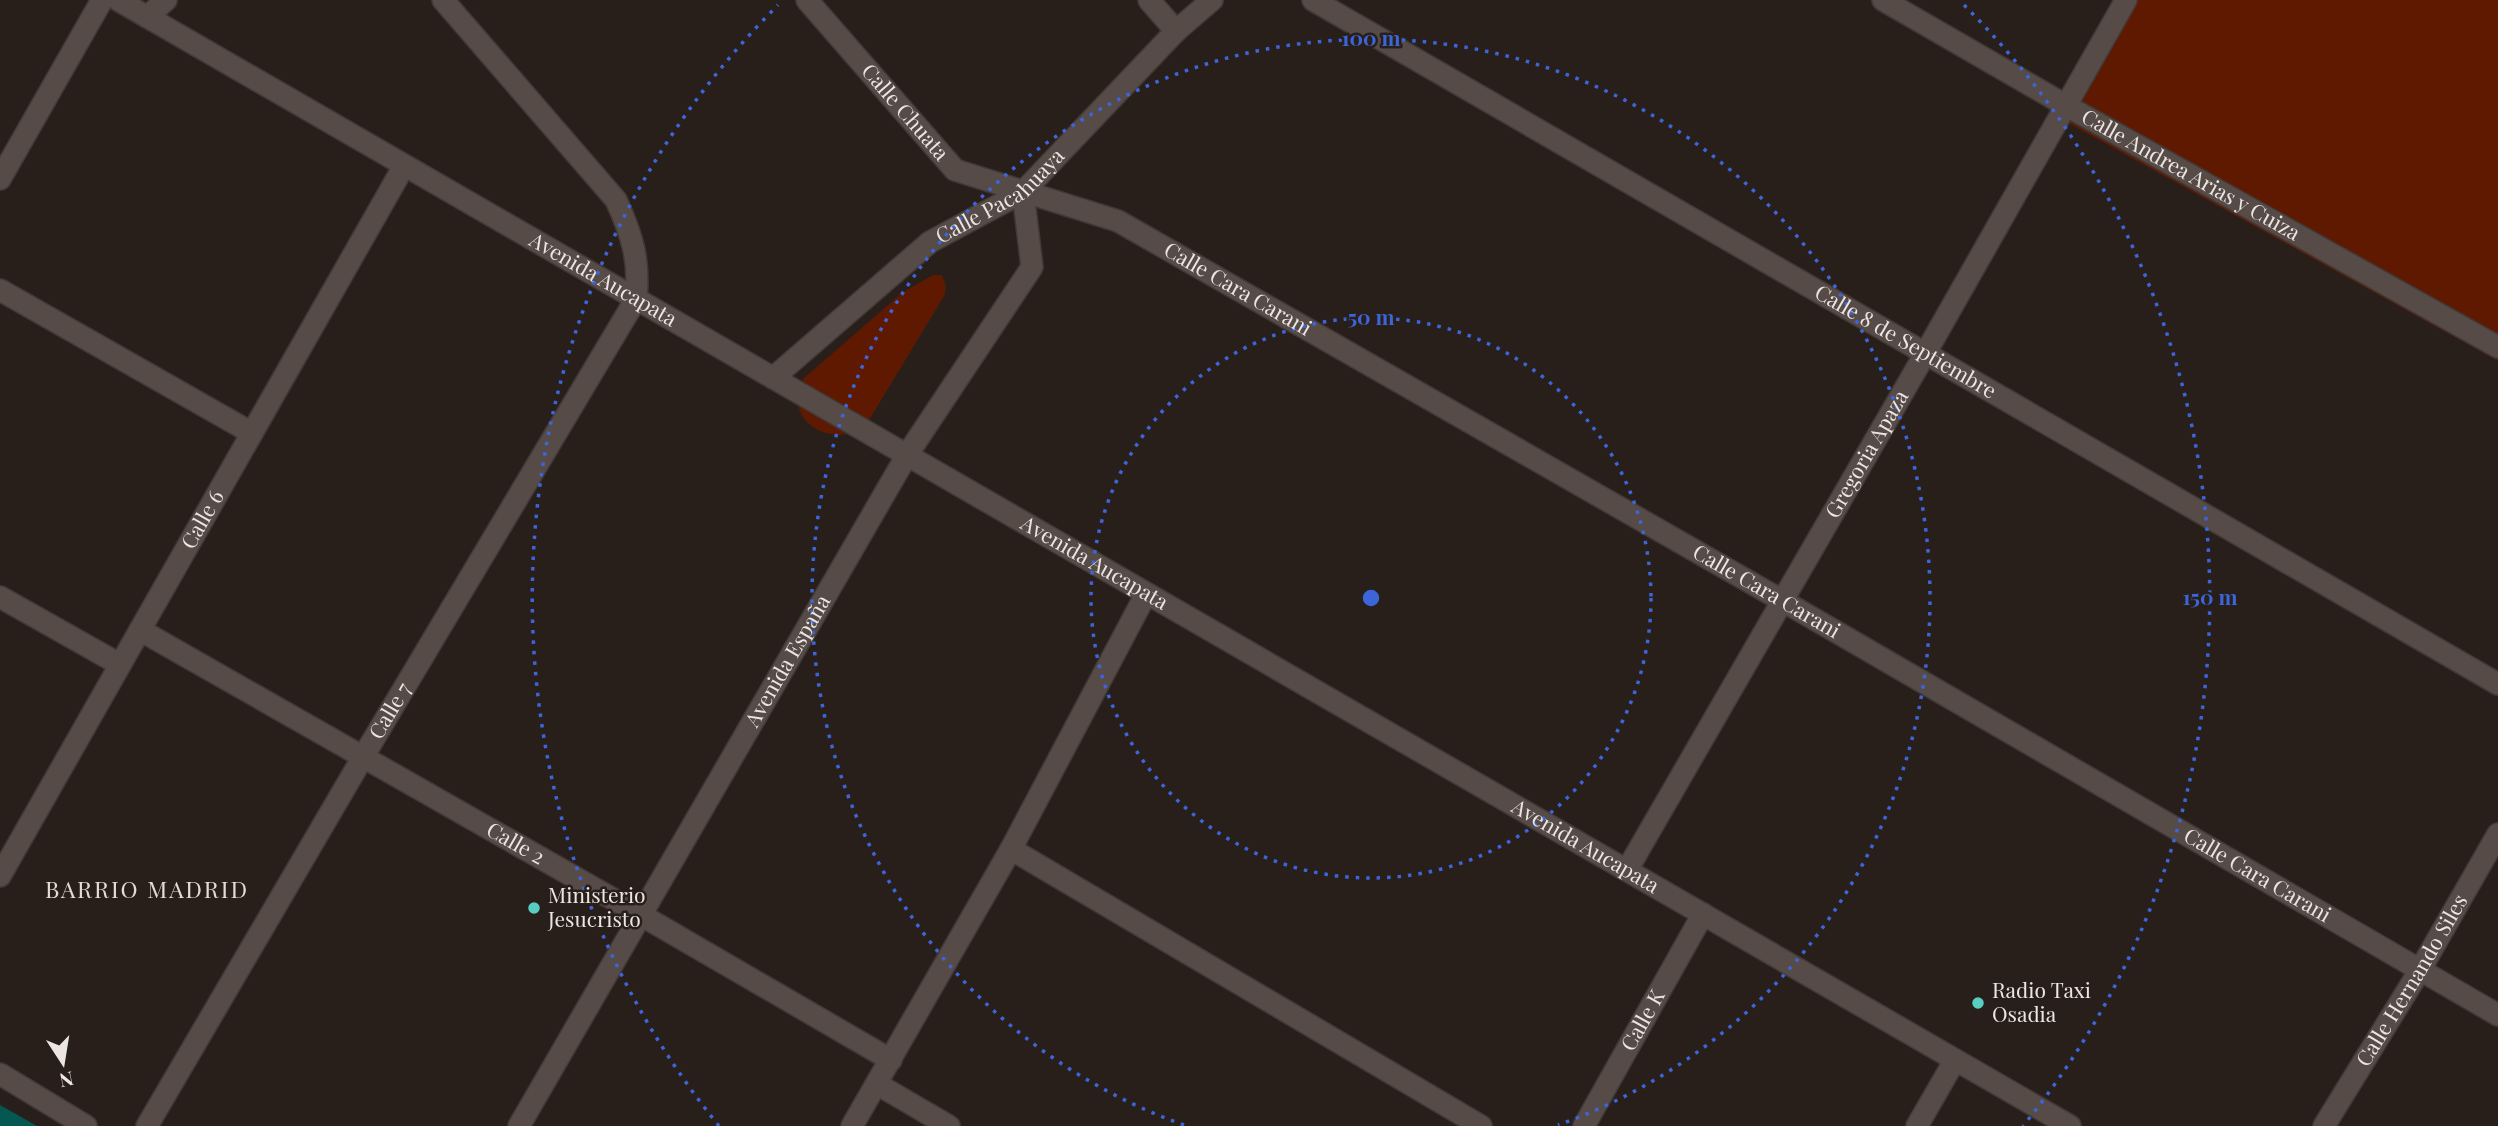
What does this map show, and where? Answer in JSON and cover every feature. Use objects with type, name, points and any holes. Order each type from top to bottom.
[{"type":"street","points":[[0,179],[102,0]]},
{"type":"street","name":"Avenida Aucapata","points":[[118,0],[2070,1126]]},
{"type":"street","points":[[146,17],[166,0]]},
{"type":"street","points":[[443,0],[616,200],[632,235],[639,273],[636,299]]},
{"type":"street","name":"Calle Chuata","points":[[807,0],[955,170],[1023,192]]},
{"type":"street","points":[[1149,0],[1175,31]]},
{"type":"street","name":"Calle Pacahuaya","points":[[773,378],[930,242],[1023,192],[1175,31],[1212,0]]},
{"type":"street","name":"Calle 8 de Septiembre","points":[[1313,0],[2498,684]]},
{"type":"street","name":"Calle Andrea Arias y Cuiza","points":[[1883,0],[2498,347]]},
{"type":"street","name":"Gregoria Apaza","points":[[1627,870],[2126,0]]},
{"type":"street","name":"Calle 6","points":[[0,876],[404,166]]},
{"type":"street","name":"Avenida España","points":[[519,1126],[907,455],[1032,267],[1023,192]]},
{"type":"street","name":"Calle Cara Carani","points":[[1023,192],[1118,221],[1783,601],[2498,1015]]},
{"type":"street","points":[[0,290],[252,433]]},
{"type":"street","name":"Calle 7","points":[[147,1126],[362,757],[636,299]]},
{"type":"street","points":[[852,1126],[1011,849],[1146,594]]},
{"type":"street","points":[[0,597],[119,664]]},
{"type":"street","name":"Calle 2","points":[[140,630],[891,1060]]},
{"type":"street","name":"Calle Hernando Siles","points":[[2324,1126],[2420,970],[2498,834]]},
{"type":"street","points":[[1011,849],[1481,1126]]},
{"type":"street","name":"Calle K","points":[[1584,1126],[1703,914]]},
{"type":"street","points":[[1917,1126],[1955,1060]]},
{"type":"street","points":[[0,1074],[86,1126]]},
{"type":"street","points":[[877,1084],[949,1126]]},
{"type":"shaded area","points":[[2121,0],[2498,0],[2498,361],[2052,114]]},
{"type":"shaded area","points":[[933,275],[941,275],[943,278],[946,288],[944,296],[869,420],[857,430],[843,434],[829,434],[806,421],[799,409],[798,395],[803,379],[902,293]]},
{"type":"building","points":[[0,1105],[37,1126],[0,1126]]},
{"type":"place","name":"Ministerio Jesucristo","points":[[534,908]]},
{"type":"place","name":"Radio Taxi Osadia","points":[[1978,1003]]},
{"type":"district","name":"BARRIO MADRID","points":[[147,890]]}]
